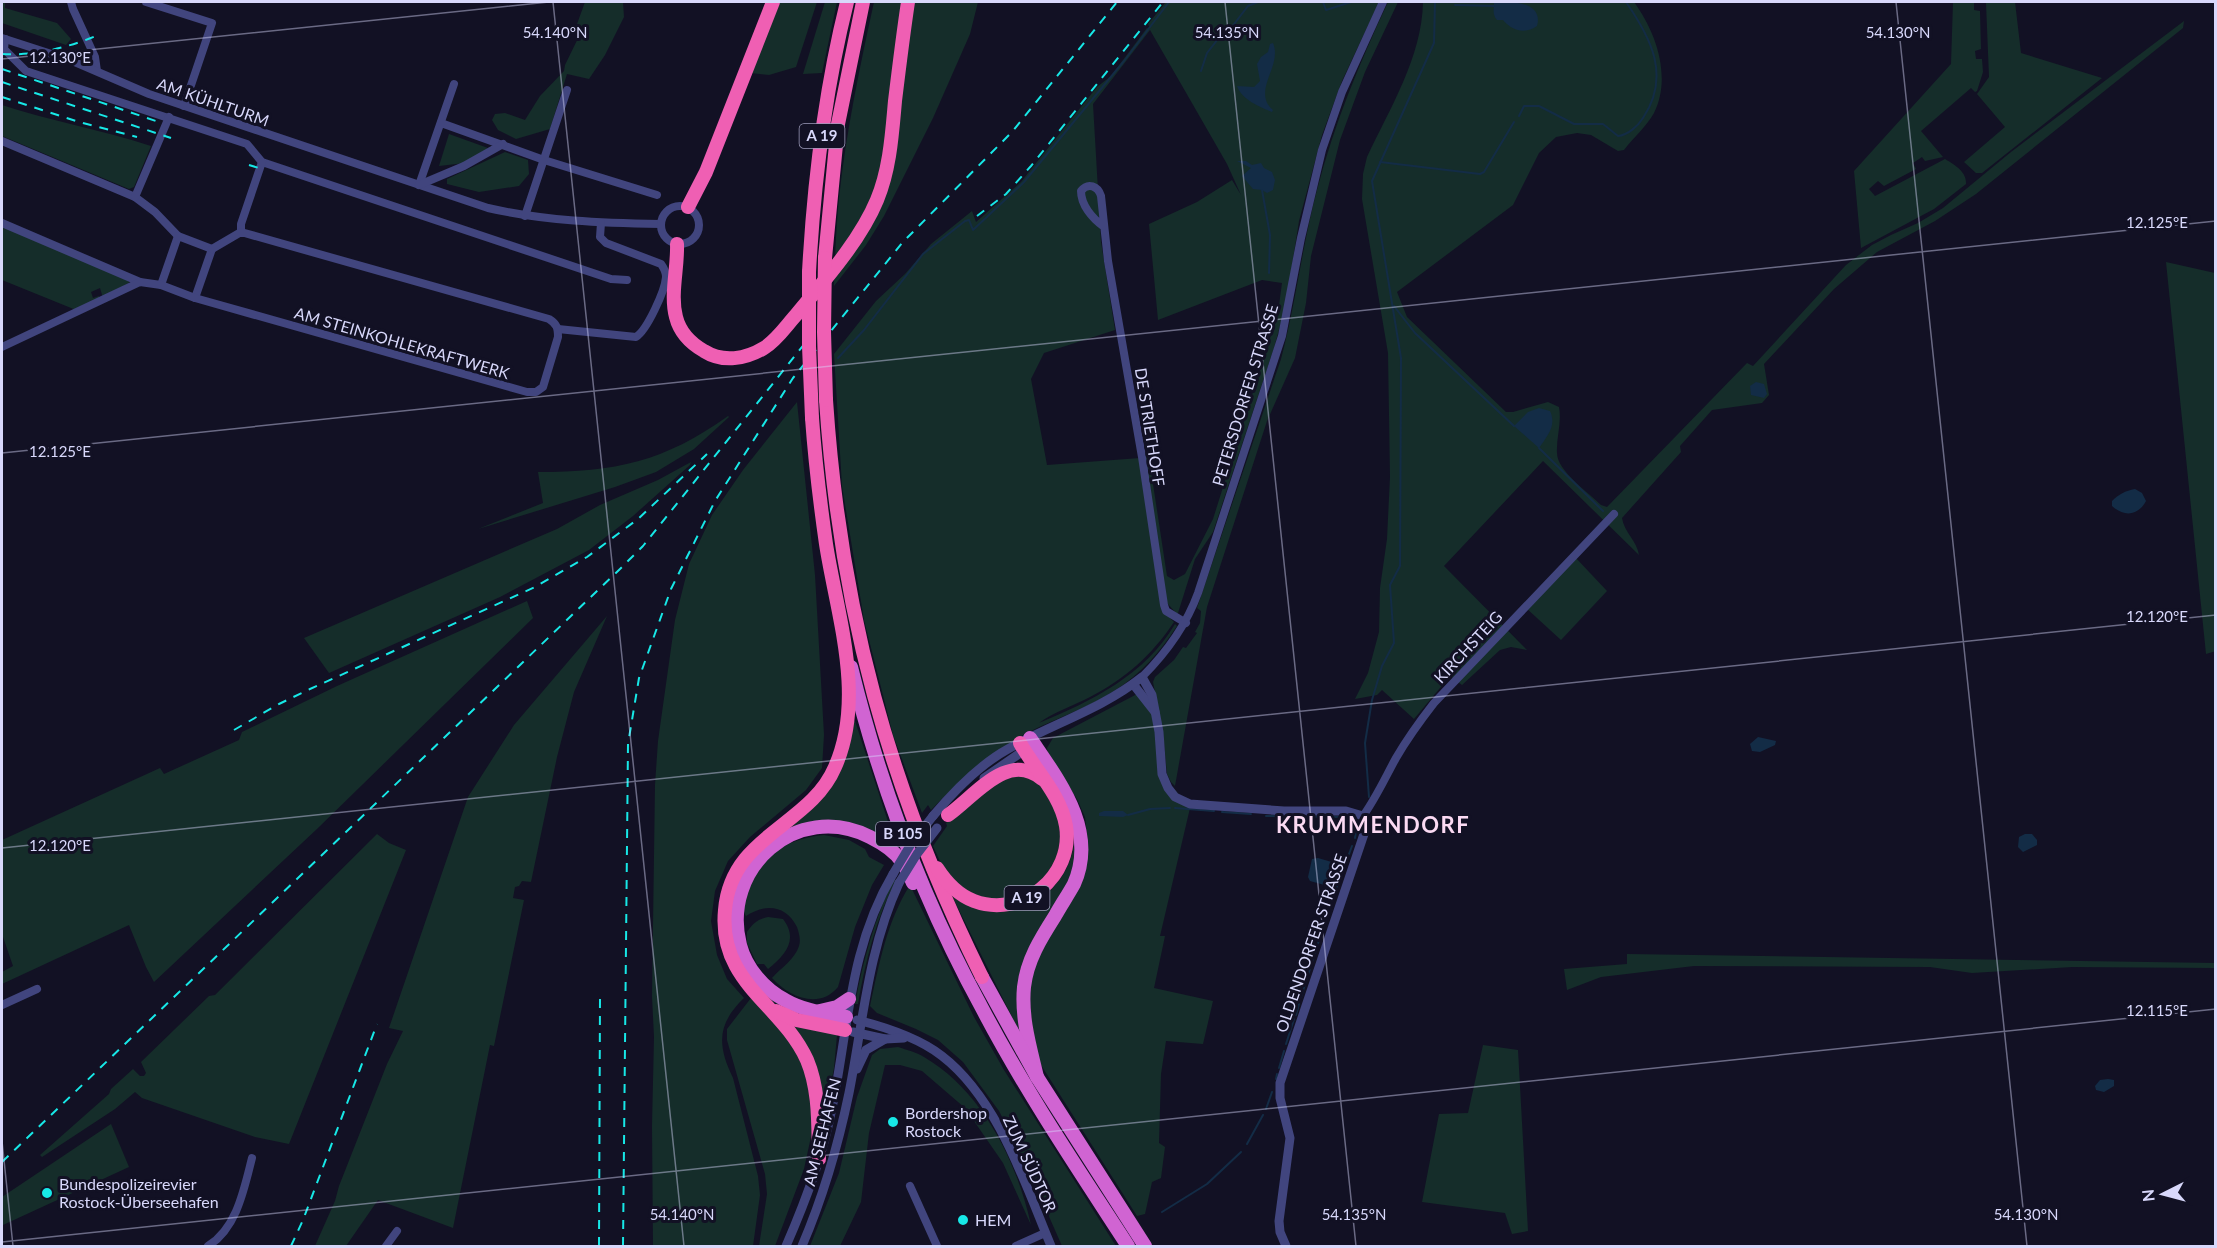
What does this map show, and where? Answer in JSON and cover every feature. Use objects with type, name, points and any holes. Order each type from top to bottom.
[{"type":"highway","points":[[688,207],[706,172],[774,2]]},
{"type":"highway","name":"A 19","points":[[846,645],[826,544],[812,417],[809,272],[823,127],[847,2]]},
{"type":"highway","name":"A 19","points":[[863,2],[838,124],[825,258],[826,400],[835,501],[852,606],[864,661],[886,740],[920,841],[946,903],[982,977],[1037,1077]]},
{"type":"highway","points":[[677,244],[678,264],[674,304],[676,318],[683,334],[693,345],[707,354],[722,358],[737,358],[767,347],[856,238],[878,199],[890,153],[908,2]]},
{"type":"highway","points":[[819,1159],[817,1096],[807,1061],[788,1029],[740,975],[732,959],[725,925],[727,895],[741,863],[753,849],[812,800],[834,770],[842,752],[849,716],[846,645]]},
{"type":"highway","name":"B 105","points":[[846,645],[868,732],[891,804],[944,932],[983,1011],[1013,1064],[1128,1246]]},
{"type":"highway","points":[[1027,744],[1073,806],[1078,820],[1082,851],[1074,883],[1038,944],[1029,966],[1024,985],[1025,1027],[1037,1077],[1145,1246]]},
{"type":"highway","name":"A 19","points":[[920,841],[943,877],[960,894],[974,901],[1006,904],[1023,900],[1039,892],[1051,881],[1064,855],[1067,839],[1066,825],[1060,807],[1027,744]]},
{"type":"highway","points":[[948,815],[993,778],[1006,771],[1024,769],[1033,772],[1045,782]]},
{"type":"highway","points":[[845,1024],[784,1000],[760,981],[748,966],[737,937],[736,909],[744,881],[759,858],[783,838],[809,829],[825,827],[854,831],[874,839],[893,852],[903,863],[935,926],[944,932]]},
{"type":"highway","points":[[760,999],[781,1014],[796,1020],[845,1024]]},
{"type":"highway","points":[[815,1011],[837,1007],[849,999]]},
{"type":"street","points":[[71,2],[94,57],[97,71]]},
{"type":"street","points":[[146,2],[212,23],[184,106]]},
{"type":"street","name":"PETERSDORFER STRASSE","points":[[861,1021],[875,950],[889,905],[899,883],[917,854],[937,828],[985,777],[1043,732],[1113,698],[1142,677],[1173,642],[1186,623],[1198,593],[1282,336],[1308,203],[1325,141],[1342,92],[1383,2]]},
{"type":"street","points":[[3,39],[4,49],[26,71],[247,144],[261,162],[611,279],[627,280]]},
{"type":"street","name":"AM KÜHLTURM","points":[[3,39],[61,57],[149,94],[488,208],[525,216],[601,223],[661,224]]},
{"type":"street","points":[[419,185],[454,84]]},
{"type":"street","points":[[525,216],[567,90]]},
{"type":"street","points":[[135,197],[169,117]]},
{"type":"street","points":[[441,123],[544,160],[657,195]]},
{"type":"street","points":[[2,141],[135,197],[155,212],[178,236],[212,249]]},
{"type":"street","points":[[419,185],[464,166],[503,144]]},
{"type":"street","points":[[241,232],[241,224],[261,162]]},
{"type":"street","name":"DE STRIETHOFF","points":[[1103,226],[1097,222],[1082,201],[1081,191],[1090,185],[1100,192],[1103,226],[1164,605],[1167,611],[1186,623]]},
{"type":"street","points":[[688,207],[698,216],[699,229],[693,239],[677,244],[663,235],[661,224],[665,212],[670,208],[688,207]]},
{"type":"street","name":"AM STEINKOHLEKRAFTWERK","points":[[2,223],[140,282],[161,285],[195,298],[527,392],[536,392],[543,387],[558,337],[558,329]]},
{"type":"street","points":[[195,298],[212,249],[241,232],[549,320],[555,323],[558,329],[636,337],[646,327],[666,280],[665,271],[661,264],[606,243],[600,237],[601,223]]},
{"type":"street","points":[[161,285],[178,236]]},
{"type":"street","points":[[2,347],[140,282]]},
{"type":"street","name":"KIRCHSTEIG","points":[[1363,816],[1378,796],[1401,751],[1434,704],[1614,514]]},
{"type":"street","points":[[1142,677],[1152,695],[1160,738],[1162,774],[1175,797],[1190,804],[1284,811],[1346,811],[1363,816]]},
{"type":"street","points":[[1133,684],[1155,712]]},
{"type":"street","name":"PETERSDORFER STRASSE","points":[[845,1024],[862,943],[875,908],[912,844],[933,816],[975,773],[993,758],[1027,744]]},
{"type":"street","name":"OLDENDORFER STRASSE","points":[[1286,1246],[1280,1232],[1279,1221],[1290,1138],[1280,1098],[1280,1083],[1365,831],[1366,823],[1363,816]]},
{"type":"street","points":[[2,1005],[37,989]]},
{"type":"street","name":"ZUM SÜDTOR","points":[[845,1024],[861,1021],[908,1038],[927,1047],[954,1066],[982,1101],[1010,1149],[1051,1246]]},
{"type":"street","name":"AM SEEHAFEN","points":[[802,1246],[829,1175],[849,1091],[861,1021]]},
{"type":"street","points":[[845,1024],[859,1033],[885,1040],[908,1038]]},
{"type":"street","name":"AM SEEHAFEN","points":[[786,1246],[802,1210],[819,1159],[833,1105],[845,1024]]},
{"type":"street","points":[[849,1091],[866,1050],[885,1040]]},
{"type":"street","points":[[208,1246],[224,1234],[234,1216],[252,1158]]},
{"type":"street","points":[[910,1186],[936,1246]]},
{"type":"street","points":[[386,1246],[397,1231]]},
{"type":"street","name":"ZUM SÜDTOR","points":[[1016,1246],[1045,1233]]},
{"type":"green space","points":[[2,2],[5,2],[5,8],[57,23],[71,39],[66,45],[2,23]]},
{"type":"green space","points":[[585,2],[623,2],[624,17],[605,55],[589,79],[567,74],[550,129],[516,139],[498,130],[492,120],[495,114],[505,113],[525,120],[540,96],[564,71],[583,28],[577,24]]},
{"type":"green space","points":[[780,2],[817,2],[796,67],[769,75],[751,73]]},
{"type":"green space","points":[[825,2],[837,2],[822,73],[803,74]]},
{"type":"green space","points":[[874,2],[978,2],[970,34],[933,118],[884,216],[866,245],[834,286],[837,220],[845,149]]},
{"type":"green space","points":[[1166,2],[1379,2],[1342,81],[1322,135],[1299,221],[1286,304],[1274,348],[1213,532],[1195,559],[1178,613],[1167,603],[1144,454],[1148,451],[1167,576],[1174,580],[1185,574],[1213,519],[1278,313],[1282,283],[1262,280],[1158,320],[1149,224],[1197,202],[1232,180],[1241,195],[1227,164],[1150,30],[1093,104],[1101,242],[1115,330],[1044,353],[1031,379],[1047,465],[1140,458],[1164,612],[1174,622],[1157,645],[1126,674],[1103,690],[1039,723],[1116,684],[1149,658],[1175,624],[1177,626],[1149,662],[1124,684],[1101,699],[1033,730],[1007,745],[967,776],[931,810],[928,805],[922,813],[893,735],[864,620],[842,486],[834,354],[876,301],[905,274],[931,244],[972,211],[976,222],[1021,182],[1097,87],[1111,76],[1147,28],[1150,29],[1148,24]]},
{"type":"green space","points":[[1388,2],[1398,2],[1365,72],[1340,140],[1311,256],[1306,303],[1295,358],[1267,421],[1207,607],[1175,786],[1167,774],[1163,732],[1153,682],[1155,677],[1174,660],[1183,647],[1186,648],[1197,633],[1195,632],[1200,623],[1201,611],[1197,608],[1281,359],[1312,211],[1331,141],[1367,47]]},
{"type":"green space","points":[[1423,2],[1634,2],[1655,41],[1661,70],[1662,85],[1659,99],[1651,118],[1624,150],[1618,151],[1591,135],[1577,133],[1556,137],[1539,153],[1513,205],[1397,292],[1407,317],[1506,412],[1548,402],[1559,407],[1558,460],[1574,481],[1601,505],[1607,507],[1747,363],[1753,366],[1846,265],[1872,245],[1943,208],[2011,152],[2184,21],[2183,28],[1976,194],[1935,221],[1877,252],[1834,289],[1764,364],[1769,395],[1762,403],[1712,410],[1680,446],[1681,452],[1622,518],[1639,555],[1543,461],[1444,566],[1527,650],[1511,647],[1500,650],[1462,685],[1450,676],[1414,719],[1382,690],[1377,695],[1355,699],[1368,673],[1379,632],[1380,588],[1387,539],[1390,477],[1388,353],[1362,199],[1363,174],[1367,157],[1395,101],[1411,62],[1417,43]]},
{"type":"green space","points":[[1953,2],[1974,2],[1974,10],[1980,11],[1981,49],[1975,51],[1976,59],[1982,59],[1983,72],[1977,91],[1971,88],[1921,131],[1943,157],[1925,161],[1922,157],[1913,163],[1916,169],[1884,186],[1878,181],[1869,189],[1875,196],[1945,159],[1962,172],[1966,184],[1934,209],[1861,248],[1854,171],[1951,64]]},
{"type":"green space","points":[[1983,2],[2015,2],[2021,53],[2102,78],[1982,173],[1976,173],[1964,162],[2005,127],[1977,94],[1989,77],[1986,3]]},
{"type":"green space","points":[[2,105],[151,146],[134,187],[129,189],[2,136]]},
{"type":"green space","points":[[449,134],[488,148],[465,163],[439,166]]},
{"type":"green space","points":[[505,152],[528,160],[529,174],[519,186],[479,192],[447,184],[447,179]]},
{"type":"green space","points":[[2,226],[128,279],[129,283],[103,298],[100,288],[91,292],[93,298],[99,296],[100,298],[76,310],[2,280]]},
{"type":"green space","points":[[2166,262],[2215,273],[2216,651],[2206,654]]},
{"type":"green space","points":[[797,402],[815,575],[824,735],[822,768],[806,790],[750,837],[728,861],[715,891],[711,921],[717,955],[727,979],[744,998],[724,1026],[722,1045],[733,1078],[758,1176],[760,1195],[753,1246],[653,1246],[654,1037],[652,996],[655,785],[658,741],[675,620],[689,564],[712,515],[743,470]]},
{"type":"green space","points":[[728,416],[694,449],[656,472],[478,529],[543,503],[538,472],[591,470],[638,461],[682,444]]},
{"type":"green space","points":[[691,462],[633,516],[589,550],[500,597],[329,673],[304,638],[557,529],[600,505],[658,480]]},
{"type":"green space","points":[[1574,556],[1607,591],[1561,640],[1525,607]]},
{"type":"green space","points":[[527,601],[533,618],[318,828],[154,982],[129,925],[2,984],[2,972],[13,966],[2,934],[2,840],[160,768],[164,774],[239,740],[242,732],[337,686]]},
{"type":"green space","points":[[607,616],[574,692],[557,757],[531,882],[522,881],[519,886],[515,887],[513,898],[524,900],[494,1046],[490,1045],[453,1228],[378,1200],[346,1246],[315,1246],[335,1201],[387,1064],[403,1031],[389,1028],[468,797],[514,725]]},
{"type":"green space","points":[[1139,693],[1155,712],[1162,774],[1190,808],[1160,936],[1165,936],[1154,988],[1213,1001],[1203,1044],[1166,1041],[1161,1074],[1159,1143],[1165,1147],[1161,1178],[1152,1182],[1145,1214],[1137,1216],[1041,1065],[1034,1050],[1028,1024],[1029,981],[1088,843],[1085,817],[1077,799],[1048,754],[1047,748],[1053,738]]},
{"type":"green space","points":[[855,721],[896,846],[894,849],[849,827],[808,825],[773,841],[747,868],[733,903],[732,941],[748,977],[782,1006],[801,1014],[834,1021],[834,1024],[805,1016],[778,1005],[756,988],[746,977],[732,948],[729,916],[735,885],[751,858],[762,846],[814,803],[833,780],[847,752]]},
{"type":"green space","points":[[1011,773],[1038,780],[1059,815],[1061,852],[1045,881],[1013,899],[994,900],[977,896],[961,888],[943,868],[933,846],[947,826],[946,823],[982,792]]},
{"type":"green space","points":[[1072,820],[1078,834],[1075,872],[1034,942],[1022,1037],[952,896],[977,907],[991,910],[1005,911],[1030,905],[1051,890],[1066,868],[1074,844]]},
{"type":"green space","points":[[377,834],[389,843],[406,850],[289,1144],[255,1137],[142,1098],[135,1092],[115,1109],[42,1157],[40,1155],[109,1094],[111,1089],[133,1069],[140,1076],[144,1076],[146,1073],[141,1062],[209,996],[215,995]]},
{"type":"green space","points":[[824,835],[849,840],[865,849],[869,857],[884,865],[872,885],[855,927],[838,987],[822,998],[813,999],[787,991],[772,978],[791,959],[799,946],[799,934],[792,920],[787,914],[775,908],[761,909],[746,916],[743,909],[752,879],[773,854],[795,841]]},
{"type":"green space","points":[[894,878],[896,880],[872,941],[858,1004],[855,1004],[870,940]]},
{"type":"green space","points":[[910,885],[974,1017],[1004,1070],[1116,1246],[1062,1246],[1025,1162],[999,1111],[963,1062],[938,1040],[877,1013],[870,1006],[890,928]]},
{"type":"green space","points":[[768,917],[783,919],[788,927],[790,940],[784,953],[768,969],[764,964],[757,964],[747,943],[747,932],[756,922]]},
{"type":"green space","points":[[1627,954],[2215,963],[2216,968],[2072,967],[1972,973],[1930,967],[1694,966],[1601,977],[1567,990],[1564,969],[1627,964]]},
{"type":"green space","points":[[751,998],[777,1023],[806,1068],[813,1097],[812,1132],[804,1169],[775,1246],[759,1246],[767,1194],[765,1174],[727,1040],[727,1029]]},
{"type":"green space","points":[[794,1025],[835,1032],[837,1035],[827,1105],[824,1105]]},
{"type":"green space","points":[[1483,1045],[1518,1050],[1528,1231],[1512,1234],[1505,1213],[1422,1202],[1439,1114],[1468,1113]]},
{"type":"green space","points":[[898,1047],[921,1055],[945,1071],[980,1108],[994,1130],[1017,1177],[1031,1225],[1003,1163],[965,1108],[922,1071],[900,1065],[885,1065],[869,1133],[861,1202],[840,1246],[810,1246],[839,1173],[857,1097],[872,1055],[880,1049]]},
{"type":"green space","points":[[111,1124],[129,1167],[3,1225],[2,1197]]},
{"type":"water","points":[[1494,2],[1524,4],[1531,7],[1538,18],[1537,26],[1523,31],[1510,26],[1503,20],[1497,20],[1494,14]]},
{"type":"water","points":[[1273,43],[1274,60],[1265,95],[1272,112],[1247,99],[1237,86],[1254,87],[1260,81],[1257,64]]},
{"type":"water","points":[[1237,161],[1246,161],[1252,165],[1261,163],[1264,168],[1272,172],[1275,180],[1273,190],[1267,193],[1253,189],[1242,176],[1251,168]]},
{"type":"water","points":[[1756,382],[1764,384],[1767,394],[1764,398],[1751,395],[1750,386]]},
{"type":"water","points":[[1539,408],[1550,411],[1552,426],[1539,448],[1514,426],[1528,412]]},
{"type":"water","points":[[2135,489],[2142,493],[2146,501],[2139,510],[2126,513],[2112,506],[2112,501],[2117,496]]},
{"type":"water","points":[[1758,737],[1776,741],[1775,745],[1760,752],[1752,751],[1750,744]]},
{"type":"water","points":[[1123,811],[1128,815],[1123,817],[1099,816],[1099,813]]},
{"type":"water","points":[[2032,834],[2037,840],[2037,845],[2023,852],[2018,847],[2019,837]]},
{"type":"water","points":[[1318,858],[1338,866],[1332,883],[1328,886],[1310,881],[1308,877],[1312,859]]},
{"type":"water","points":[[2100,1080],[2114,1080],[2114,1086],[2104,1092],[2096,1090],[2095,1086]]},
{"type":"waterway","points":[[838,358],[864,330],[923,254],[965,221],[969,220],[973,230],[1024,182],[1124,61],[1169,2]]},
{"type":"waterway","points":[[1201,71],[1207,53],[1218,39],[1231,28],[1248,6],[1258,2]]},
{"type":"waterway","points":[[1323,2],[1326,10],[1351,2]]},
{"type":"waterway","points":[[1369,797],[1365,743],[1372,700],[1382,666],[1394,643],[1390,585],[1400,566],[1401,358],[1372,181],[1434,43],[1435,2]]},
{"type":"waterway","points":[[1519,116],[1524,106],[1539,106],[1574,124],[1603,124],[1618,136],[1629,132],[1638,124],[1651,102],[1656,87],[1657,72],[1650,43],[1626,2]]},
{"type":"waterway","points":[[1455,5],[1494,6]]},
{"type":"waterway","points":[[1380,162],[1480,174],[1484,172],[1514,122]]},
{"type":"waterway","points":[[1262,190],[1270,235],[1269,273]]},
{"type":"waterway","points":[[1394,306],[1415,333],[1514,426]]},
{"type":"waterway","points":[[1539,448],[1603,511]]},
{"type":"waterway","points":[[1128,815],[1150,809],[1170,808]]},
{"type":"waterway","points":[[1175,808],[1214,811]]},
{"type":"waterway","points":[[1222,812],[1251,814]]},
{"type":"waterway","points":[[1266,816],[1346,817],[1354,826],[1355,838]]},
{"type":"waterway","points":[[1330,905],[1352,846]]},
{"type":"waterway","points":[[1301,997],[1327,915]]},
{"type":"waterway","points":[[1296,1015],[1299,1004]]},
{"type":"waterway","points":[[1286,1044],[1294,1019]]},
{"type":"waterway","points":[[1279,1068],[1284,1051]]},
{"type":"waterway","points":[[1276,1079],[1277,1074]]},
{"type":"waterway","points":[[1266,1109],[1272,1092]]},
{"type":"waterway","points":[[1247,1144],[1263,1115]]},
{"type":"waterway","points":[[1162,1212],[1207,1184],[1241,1152]]},
{"type":"railway","points":[[623,1246],[628,744],[639,678],[671,589],[715,501],[793,378],[902,243],[1012,132],[1117,2]]},
{"type":"railway","points":[[977,216],[1006,194],[1031,166],[1163,2]]},
{"type":"railway","points":[[2,54],[26,54],[50,50],[96,36]]},
{"type":"railway","points":[[2,69],[156,121]]},
{"type":"railway","points":[[2,82],[171,138]]},
{"type":"railway","points":[[2,97],[79,122],[137,137]]},
{"type":"railway","points":[[249,165],[259,168]]},
{"type":"railway","points":[[2,1162],[643,546],[822,322]]},
{"type":"railway","points":[[234,730],[310,689],[535,587],[587,557],[638,519],[707,454]]},
{"type":"railway","points":[[599,1246],[600,999]]},
{"type":"railway","points":[[291,1246],[377,1024]]},
{"type":"place","name":"Bordershop Rostock","points":[[893,1122]]},
{"type":"place","name":"Bundespolizeirevier Rostock-Überseehafen","points":[[47,1193]]},
{"type":"place","name":"HEM","points":[[963,1220]]},
{"type":"district","name":"KRUMMENDORF","points":[[1373,825]]}]
